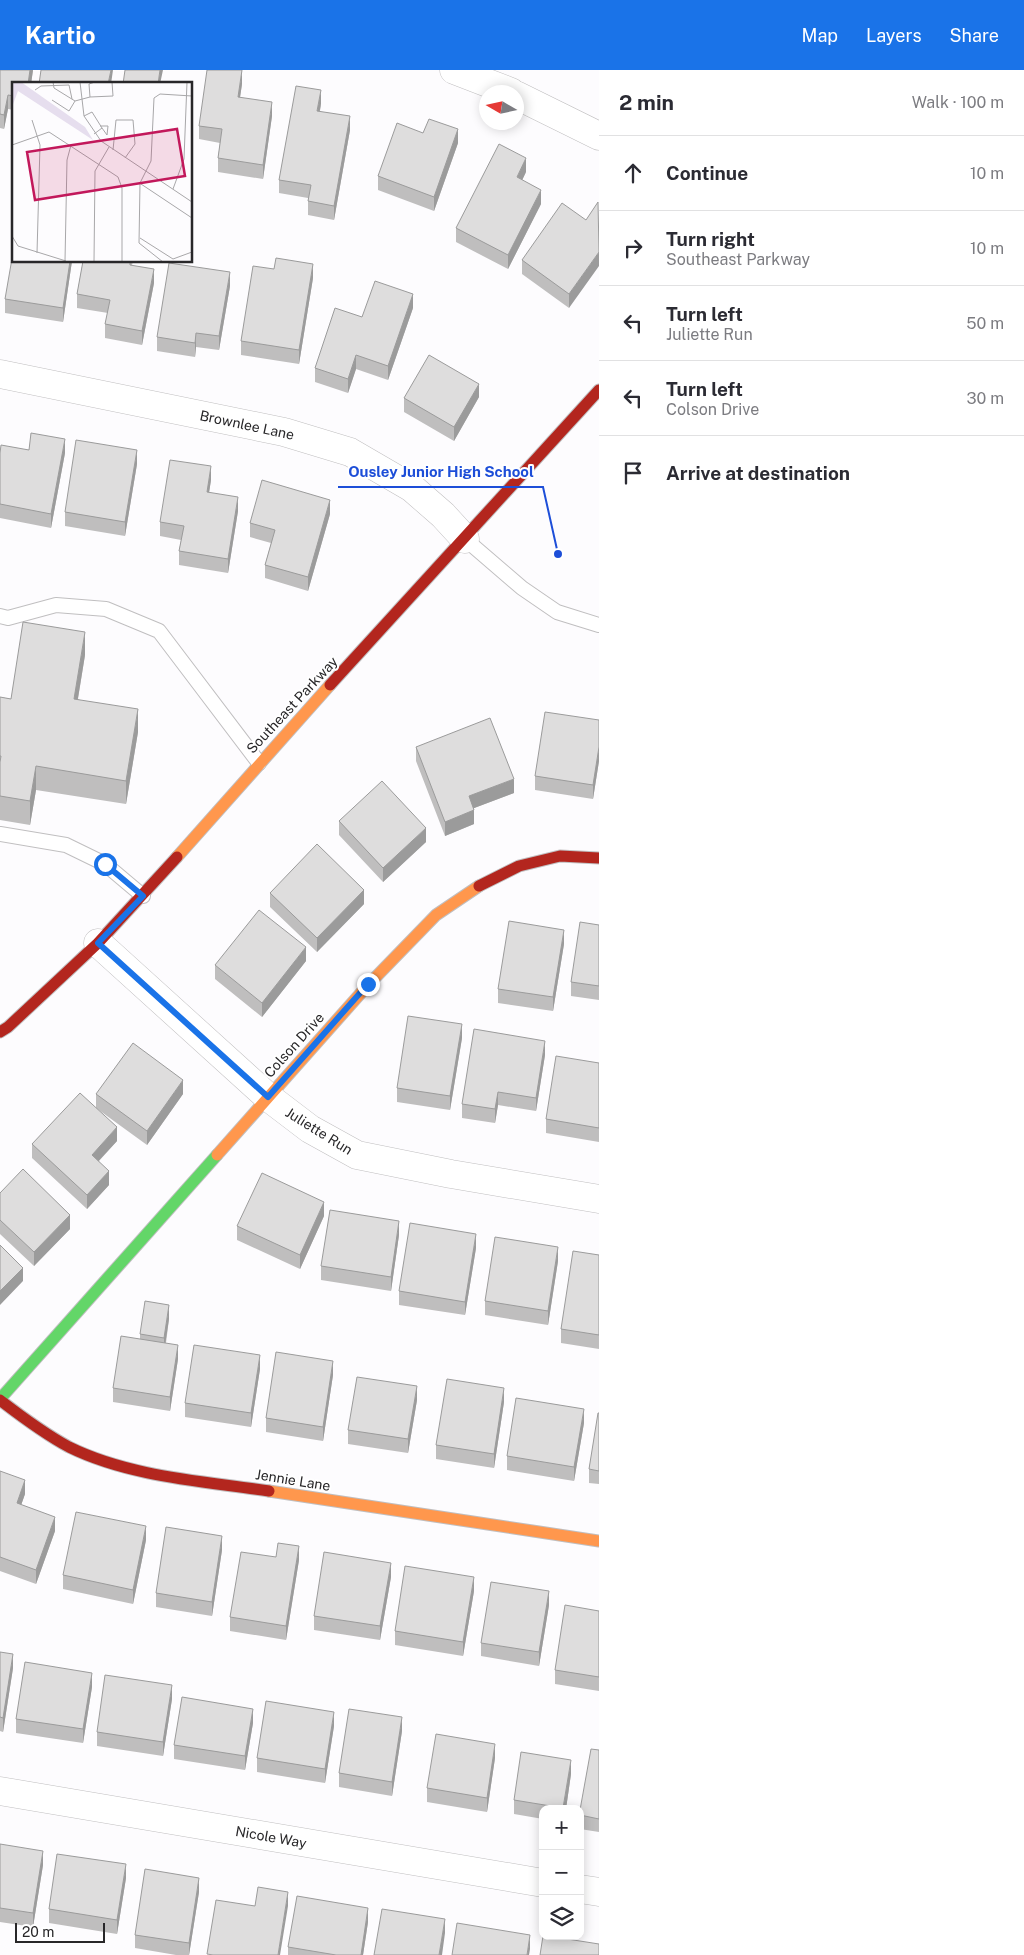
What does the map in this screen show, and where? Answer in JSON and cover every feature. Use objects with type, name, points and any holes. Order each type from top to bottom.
[{"type":"street","points":[[454,70],[493,85]]},
{"type":"street","points":[[524,99],[599,136]]},
{"type":"street","name":"Brownlee Lane","points":[[0,374],[284,432],[350,452],[412,488],[443,515],[465,539]]},
{"type":"street","name":"Southeast Parkway","points":[[0,1032],[8,1027],[98,943],[143,896],[259,764],[599,390]]},
{"type":"street","name":"Colson Drive","points":[[0,1399],[368,984],[436,915],[474,888],[519,866],[560,856],[599,858]]},
{"type":"street","name":"Juliette Run","points":[[98,943],[268,1097],[310,1129],[357,1155],[451,1174],[599,1199]]},
{"type":"street","name":"Jennie Lane","points":[[0,1399],[43,1432],[72,1448],[123,1466],[167,1476],[599,1540]]},
{"type":"street","name":"Nicole Way","points":[[0,1792],[539,1882]]},
{"type":"street","points":[[584,1890],[599,1892]]},
{"type":"lane","points":[[465,539],[522,588],[557,612],[599,625]]},
{"type":"lane","points":[[0,616],[8,618],[56,605],[106,609],[159,631],[259,764]]},
{"type":"lane","points":[[0,834],[66,846],[105,864],[143,896]]},
{"type":"building","points":[[0,70],[30,70],[28,82],[12,82],[12,96],[8,95],[4,115],[0,114]]},
{"type":"building","points":[[41,70],[111,70],[108,82],[39,82]]},
{"type":"building","points":[[125,70],[160,70],[158,82],[123,82]]},
{"type":"building","points":[[207,70],[242,70],[238,97],[272,102],[263,165],[218,158],[222,129],[199,126]]},
{"type":"building","points":[[296,86],[321,90],[317,111],[350,116],[334,206],[308,201],[311,185],[279,180]]},
{"type":"building","points":[[429,119],[458,129],[434,197],[378,176],[397,123],[423,133]]},
{"type":"building","points":[[499,144],[526,158],[517,177],[541,190],[508,255],[456,228]]},
{"type":"building","points":[[598,202],[599,252],[569,294],[522,260],[562,203],[586,220]]},
{"type":"building","points":[[276,258],[313,264],[299,350],[241,341],[253,266],[274,269]]},
{"type":"building","points":[[12,259],[12,262],[70,262],[63,308],[5,299]]},
{"type":"building","points":[[83,262],[130,262],[130,265],[154,269],[142,331],[105,324],[110,300],[77,294]]},
{"type":"building","points":[[169,263],[230,272],[219,336],[196,333],[195,343],[157,337]]},
{"type":"building","points":[[375,281],[413,294],[388,366],[356,355],[348,379],[315,368],[335,308],[362,317]]},
{"type":"building","points":[[429,355],[479,384],[454,427],[404,398]]},
{"type":"building","points":[[31,433],[65,439],[51,514],[0,504],[1,445],[29,450]]},
{"type":"building","points":[[76,440],[137,450],[125,522],[65,512]]},
{"type":"building","points":[[170,460],[211,466],[207,492],[238,497],[228,559],[179,551],[184,526],[160,522]]},
{"type":"building","points":[[262,480],[330,500],[308,577],[265,565],[275,530],[250,523]]},
{"type":"building","points":[[23,622],[85,632],[74,699],[138,709],[126,781],[36,766],[30,801],[0,796],[0,697],[11,699]]},
{"type":"building","points":[[545,712],[599,720],[599,747],[593,785],[535,776]]},
{"type":"building","points":[[490,718],[514,779],[469,796],[474,810],[445,822],[416,747]]},
{"type":"building","points":[[382,781],[426,828],[383,868],[339,821]]},
{"type":"building","points":[[317,844],[364,890],[317,938],[270,893]]},
{"type":"building","points":[[259,910],[306,947],[262,1003],[215,965]]},
{"type":"building","points":[[509,921],[564,930],[553,997],[498,989]]},
{"type":"building","points":[[580,922],[599,925],[599,986],[571,982]]},
{"type":"building","points":[[408,1016],[462,1024],[450,1096],[397,1088]]},
{"type":"building","points":[[474,1029],[545,1041],[536,1098],[498,1092],[495,1109],[462,1104]]},
{"type":"building","points":[[133,1043],[183,1080],[147,1131],[96,1094]]},
{"type":"building","points":[[556,1056],[599,1063],[599,1128],[546,1119]]},
{"type":"building","points":[[80,1093],[117,1127],[92,1155],[109,1171],[87,1195],[32,1144]]},
{"type":"building","points":[[23,1169],[70,1215],[34,1252],[0,1220],[0,1193]]},
{"type":"building","points":[[262,1173],[324,1202],[300,1255],[237,1226]]},
{"type":"building","points":[[330,1210],[399,1221],[391,1277],[321,1266]]},
{"type":"building","points":[[410,1223],[476,1234],[465,1302],[399,1291]]},
{"type":"building","points":[[495,1237],[558,1247],[548,1311],[485,1301]]},
{"type":"building","points":[[0,1245],[23,1268],[0,1291]]},
{"type":"building","points":[[573,1251],[599,1255],[599,1335],[561,1329]]},
{"type":"building","points":[[145,1301],[169,1305],[164,1338],[140,1334]]},
{"type":"building","points":[[121,1336],[178,1345],[170,1397],[113,1388]]},
{"type":"building","points":[[194,1345],[260,1355],[251,1413],[185,1403]]},
{"type":"building","points":[[276,1352],[333,1361],[323,1427],[266,1418]]},
{"type":"building","points":[[357,1377],[417,1386],[408,1439],[348,1430]]},
{"type":"building","points":[[447,1379],[504,1388],[494,1454],[436,1445]]},
{"type":"building","points":[[516,1398],[584,1409],[574,1467],[507,1456]]},
{"type":"building","points":[[599,1413],[599,1471],[589,1469]]},
{"type":"building","points":[[0,1471],[25,1480],[17,1503],[55,1517],[36,1570],[0,1557]]},
{"type":"building","points":[[76,1512],[146,1526],[133,1590],[63,1575]]},
{"type":"building","points":[[166,1527],[222,1536],[212,1602],[156,1593]]},
{"type":"building","points":[[278,1543],[299,1546],[286,1626],[230,1617],[241,1552],[276,1557]]},
{"type":"building","points":[[324,1552],[391,1563],[380,1626],[314,1616]]},
{"type":"building","points":[[405,1566],[474,1577],[463,1642],[395,1631]]},
{"type":"building","points":[[491,1582],[549,1591],[539,1652],[481,1643]]},
{"type":"building","points":[[565,1605],[599,1611],[599,1677],[555,1670]]},
{"type":"building","points":[[0,1652],[13,1654],[3,1718],[0,1717]]},
{"type":"building","points":[[25,1662],[92,1673],[83,1729],[16,1719]]},
{"type":"building","points":[[105,1675],[172,1685],[163,1742],[97,1732]]},
{"type":"building","points":[[182,1697],[253,1709],[245,1756],[174,1745]]},
{"type":"building","points":[[266,1701],[334,1712],[325,1769],[257,1758]]},
{"type":"building","points":[[349,1709],[402,1717],[392,1782],[339,1773]]},
{"type":"building","points":[[436,1734],[495,1744],[487,1798],[427,1788]]},
{"type":"building","points":[[591,1749],[599,1750],[599,1819],[584,1816],[584,1805],[581,1805]]},
{"type":"building","points":[[521,1752],[571,1760],[564,1805],[545,1805],[514,1800]]},
{"type":"building","points":[[0,1844],[43,1851],[33,1913],[0,1908]]},
{"type":"building","points":[[57,1854],[126,1864],[117,1920],[49,1909]]},
{"type":"building","points":[[145,1869],[199,1878],[189,1943],[135,1935]]},
{"type":"building","points":[[258,1887],[288,1892],[278,1955],[207,1954],[216,1900],[255,1906]]},
{"type":"building","points":[[297,1896],[368,1908],[361,1955],[336,1955],[288,1947]]},
{"type":"building","points":[[382,1909],[445,1919],[439,1955],[374,1955]]},
{"type":"building","points":[[457,1923],[530,1935],[527,1955],[452,1955]]},
{"type":"building","points":[[542,1940],[574,1940],[599,1944],[599,1955],[540,1955]]},
{"type":"traffic: fast","points":[[0,1399],[217,1155]]},
{"type":"traffic: slow","points":[[177,857],[330,685]]},
{"type":"traffic: slow","points":[[217,1155],[368,985],[436,915],[479,886]]},
{"type":"traffic: slow","points":[[269,1491],[599,1541]]},
{"type":"traffic: jam","points":[[330,685],[599,390]]},
{"type":"traffic: jam","points":[[479,886],[519,866],[560,856],[599,858]]},
{"type":"traffic: jam","points":[[0,1032],[8,1027],[98,943],[177,857]]},
{"type":"traffic: jam","points":[[0,1400],[51,1437],[92,1457],[142,1471],[193,1481],[269,1491]]},
{"type":"place","name":"Ousley Junior High School","points":[[558,554]]},
{"type":"route","points":[[105,864],[143,896],[98,943],[268,1097],[368,984]]}]
